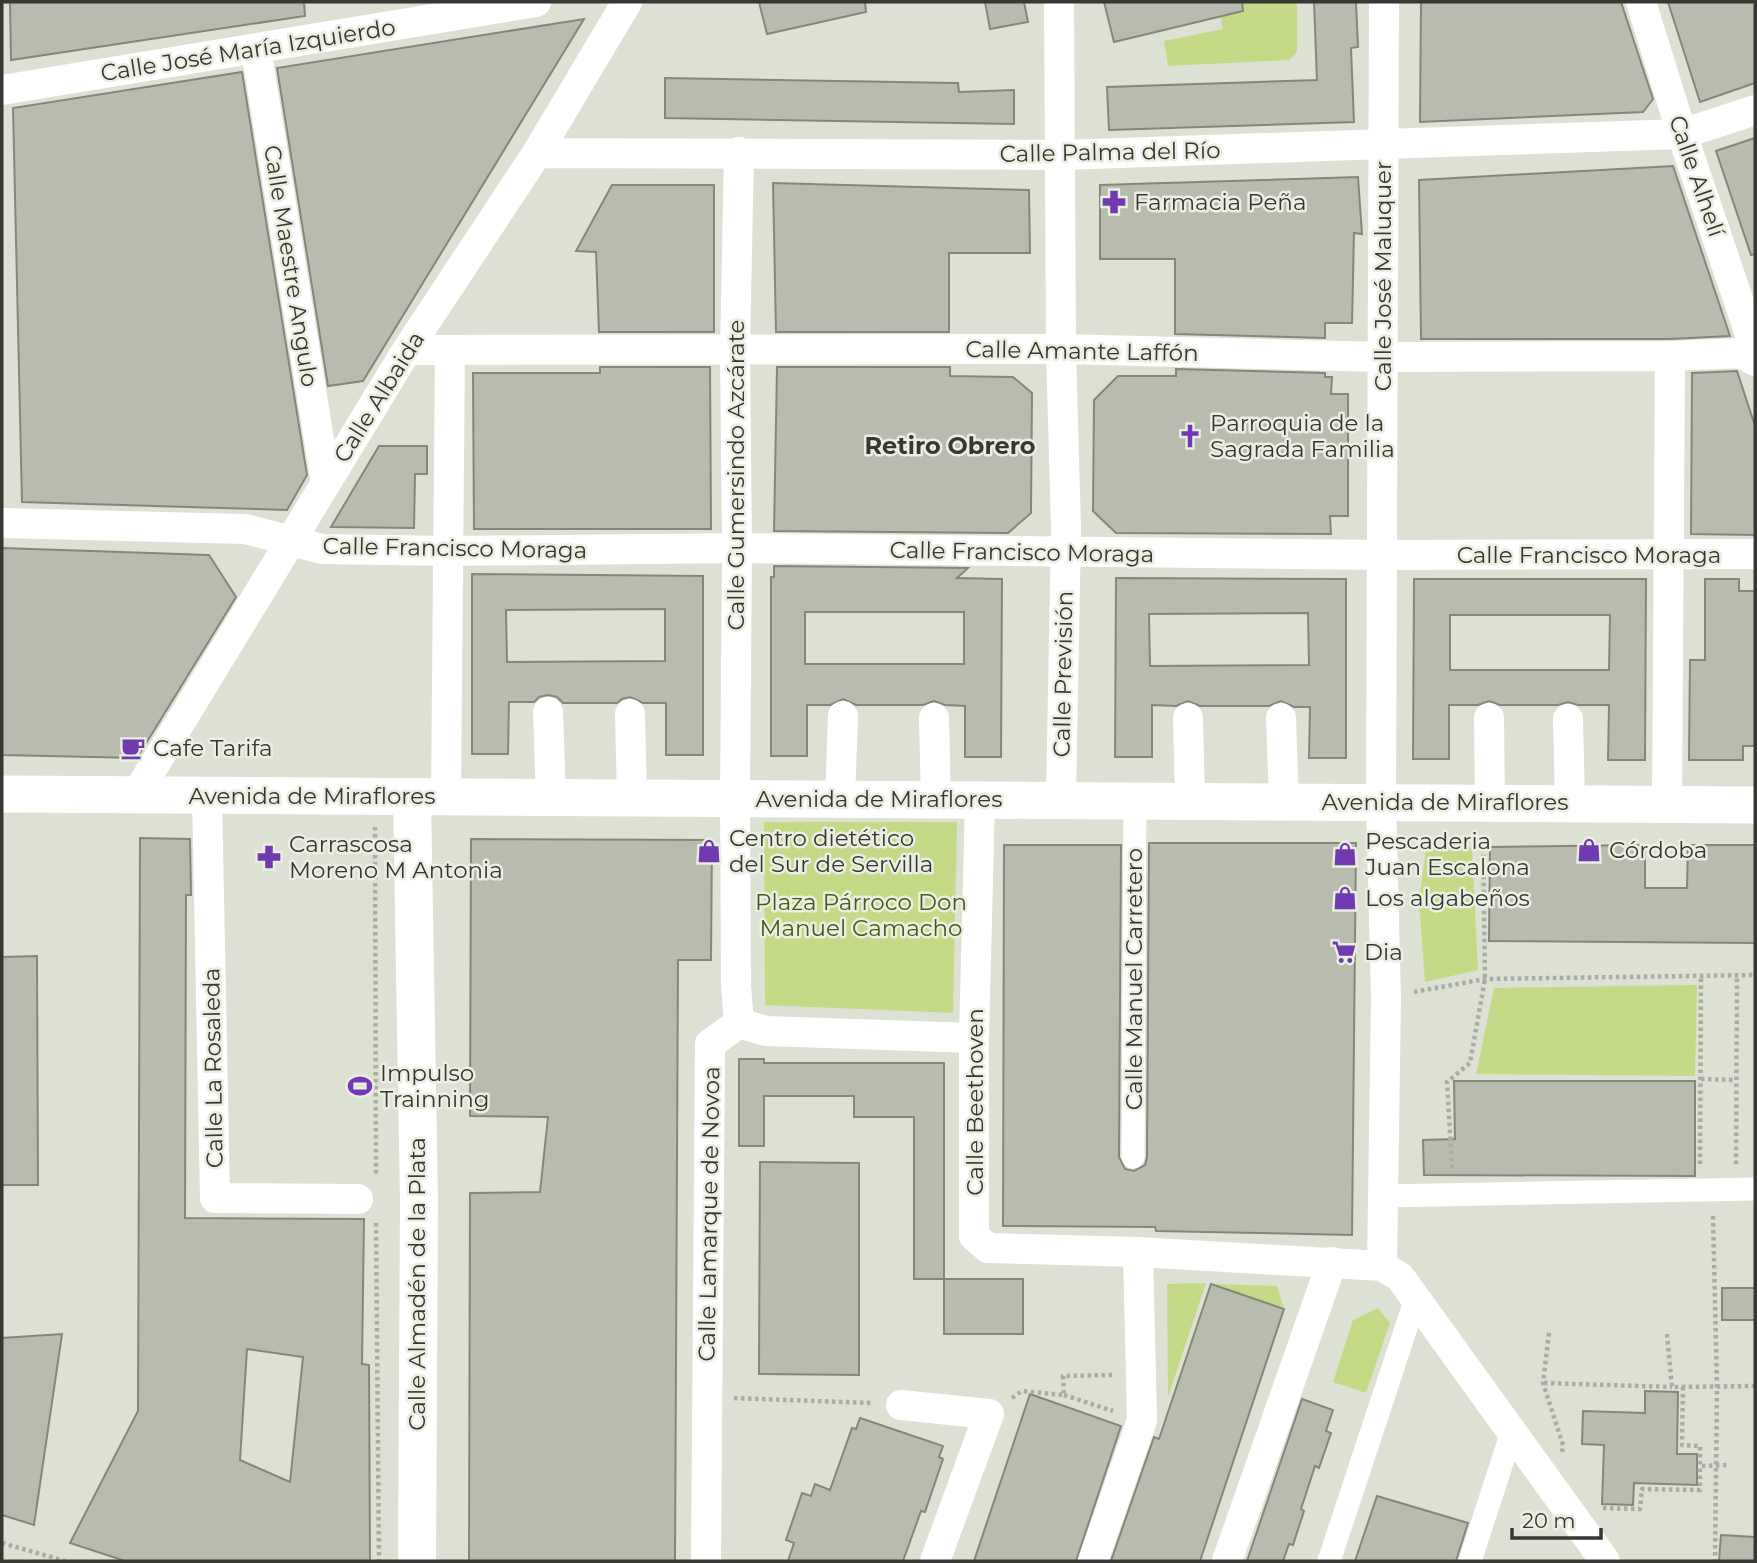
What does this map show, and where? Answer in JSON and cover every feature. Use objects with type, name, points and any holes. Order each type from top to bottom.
[{"type":"main road","name":"Calle Almadén de la Plata","points":[[416,1561],[419,1201],[429,797]]},
{"type":"street","name":"Calle José María Izquierdo","points":[[2,90],[256,49],[392,14],[536,2]]},
{"type":"street","name":"Calle Albaida","points":[[136,795],[407,350],[537,153],[627,2]]},
{"type":"street","name":"Calle Previsión","points":[[1059,2],[1065,553],[1061,800]]},
{"type":"street","name":"Calle José Maluquer","points":[[1382,1266],[1386,998],[1381,802],[1384,2]]},
{"type":"street","name":"Calle Alhelí","points":[[1641,2],[1682,134],[1755,349]]},
{"type":"street","name":"Calle Maestre Angulo","points":[[256,49],[326,482]]},
{"type":"street","name":"Calle Palma del Río","points":[[537,153],[1062,155],[1682,134],[1755,110]]},
{"type":"street","name":"Calle Gumersindo Azcárate","points":[[735,799],[735,350],[739,152]]},
{"type":"street","name":"Calle Amante Laffón","points":[[407,350],[1061,349],[1383,357],[1670,356],[1741,353],[1755,361]]},
{"type":"street","points":[[429,797],[449,551],[450,350]]},
{"type":"street","points":[[1667,804],[1670,356]]},
{"type":"street","name":"Calle Francisco Moraga","points":[[2,523],[245,528],[323,549],[449,551],[737,548],[1382,555],[1755,554]]},
{"type":"street","points":[[548,712],[551,797]]},
{"type":"street","points":[[630,714],[632,798]]},
{"type":"street","points":[[840,799],[843,716]]},
{"type":"street","points":[[934,718],[936,800]]},
{"type":"street","points":[[1188,718],[1190,801]]},
{"type":"street","points":[[1282,718],[1284,802]]},
{"type":"street","points":[[1486,803],[1489,718]]},
{"type":"street","points":[[1568,719],[1570,803]]},
{"type":"street","name":"Avenida de Miraflores","points":[[2,794],[1755,805]]},
{"type":"street","name":"Calle La Rosaleda","points":[[208,795],[215,1198],[358,1199]]},
{"type":"street","points":[[735,799],[736,986],[739,1023],[766,1031],[974,1038]]},
{"type":"street","name":"Calle Beethoven","points":[[981,800],[974,1038],[974,1236],[980,1243],[988,1248],[1138,1252],[1382,1266]]},
{"type":"street","name":"Calle Manuel Carretero","points":[[1133,1157],[1135,801]]},
{"type":"street","name":"Calle Lamarque de Novoa","points":[[706,1561],[710,1044],[739,1023]]},
{"type":"street","points":[[1384,1196],[1746,1189]]},
{"type":"street","points":[[1093,1561],[1142,1420],[1138,1252]]},
{"type":"street","points":[[1227,1561],[1332,1262]]},
{"type":"street","points":[[1382,1266],[1400,1277],[1416,1298],[1605,1561]]},
{"type":"street","points":[[1329,1561],[1416,1298]]},
{"type":"street","points":[[901,1405],[989,1414],[935,1561]]},
{"type":"street","points":[[1470,1561],[1512,1432]]},
{"type":"path","points":[[1452,1194],[1447,1082],[1470,1063],[1485,978],[1486,803]]},
{"type":"path","points":[[1702,975],[1701,1079],[1705,1189],[1717,1387],[1715,1561]]},
{"type":"path","points":[[1737,975],[1736,1080],[1746,1189]]},
{"type":"path","points":[[1386,998],[1485,978],[1755,975]]},
{"type":"path","points":[[1701,1079],[1736,1080]]},
{"type":"path","points":[[1549,1334],[1543,1383],[1563,1445],[1558,1497],[1606,1508],[1640,1509],[1642,1489],[1700,1490],[1700,1446],[1682,1445],[1683,1387]]},
{"type":"path","points":[[1667,1334],[1672,1387]]},
{"type":"path","points":[[1064,1395],[1063,1376],[1141,1374]]},
{"type":"path","points":[[1543,1383],[1672,1387],[1755,1386]]},
{"type":"path","points":[[989,1414],[1022,1391],[1064,1395],[1142,1420]]},
{"type":"path","points":[[707,1396],[901,1405]]},
{"type":"path","points":[[1700,1466],[1728,1465]]},
{"type":"path","points":[[2,1543],[65,1561]]},
{"type":"green space","points":[[1217,2],[1297,2],[1297,52],[1289,60],[1168,66],[1164,41],[1223,29]]},
{"type":"green space","name":"Plaza Párroco Don Manuel Camacho","points":[[764,822],[957,822],[953,1013],[765,1005]]},
{"type":"green space","points":[[1472,847],[1478,970],[1425,982],[1419,902],[1426,849]]},
{"type":"green space","points":[[1697,985],[1695,1076],[1476,1074],[1494,988]]},
{"type":"green space","points":[[1206,1283],[1168,1397],[1167,1284]]},
{"type":"green space","points":[[1211,1284],[1277,1286],[1284,1309]]},
{"type":"green space","points":[[1378,1308],[1390,1323],[1366,1393],[1333,1382],[1353,1320]]},
{"type":"building","points":[[10,2],[304,2],[305,16],[11,60]]},
{"type":"building","points":[[759,2],[865,2],[866,12],[767,34]]},
{"type":"building","points":[[985,2],[1024,2],[1028,22],[990,29]]},
{"type":"building","points":[[1104,2],[1242,2],[1243,11],[1114,42]]},
{"type":"building","points":[[1314,2],[1356,2],[1358,47],[1351,48],[1354,122],[1109,130],[1107,87],[1317,80]]},
{"type":"building","points":[[1421,2],[1621,2],[1653,99],[1643,112],[1420,122]]},
{"type":"building","points":[[1668,2],[1755,2],[1755,83],[1700,102]]},
{"type":"building","points":[[584,19],[363,381],[328,386],[277,68]]},
{"type":"building","points":[[242,72],[307,475],[287,510],[22,502],[13,108]]},
{"type":"building","points":[[665,78],[958,83],[959,92],[1014,90],[1014,124],[665,118]]},
{"type":"building","points":[[1755,138],[1755,254],[1751,255],[1716,151]]},
{"type":"building","points":[[1673,166],[1730,336],[1670,339],[1421,339],[1419,180]]},
{"type":"building","points":[[1358,177],[1362,234],[1354,233],[1352,323],[1325,323],[1325,338],[1175,334],[1175,259],[1100,259],[1100,185]]},
{"type":"building","points":[[773,183],[1029,190],[1030,253],[949,253],[949,332],[776,332]]},
{"type":"building","points":[[612,185],[714,185],[714,332],[599,332],[596,252],[576,251]]},
{"type":"building","points":[[600,367],[710,367],[711,529],[474,529],[473,373],[600,373]]},
{"type":"building","points":[[777,367],[950,367],[950,376],[1013,377],[1032,393],[1031,513],[1008,533],[774,531]]},
{"type":"building","name":"Parroquia de la Sagrada Familia","points":[[1176,369],[1325,373],[1325,377],[1332,377],[1331,394],[1348,394],[1348,516],[1330,516],[1331,534],[1116,533],[1093,511],[1094,400],[1118,376],[1176,376]]},
{"type":"building","points":[[1737,371],[1755,426],[1755,535],[1691,534],[1692,373]]},
{"type":"building","points":[[379,446],[427,446],[427,474],[415,474],[414,528],[331,527]]},
{"type":"building","points":[[2,548],[209,555],[236,597],[137,758],[2,755]]},
{"type":"building","points":[[774,566],[968,568],[957,578],[1002,579],[1001,757],[965,757],[965,706],[945,705],[934,701],[923,705],[856,705],[843,699],[830,705],[807,705],[807,756],[771,756],[771,577],[774,577]],"holes":[[[805,612],[964,612],[964,664],[805,664]]]},
{"type":"building","points":[[472,574],[703,576],[703,755],[666,755],[666,703],[643,703],[630,697],[617,703],[563,703],[557,697],[548,695],[539,697],[534,702],[509,702],[508,754],[472,754]],"holes":[[[665,609],[665,661],[507,662],[506,610]]]},
{"type":"building","points":[[1116,578],[1346,579],[1346,758],[1309,758],[1310,707],[1294,707],[1281,701],[1269,706],[1200,706],[1188,701],[1176,706],[1152,705],[1152,757],[1115,757]],"holes":[[[1308,613],[1309,665],[1150,666],[1149,614]]]},
{"type":"building","points":[[1414,579],[1646,579],[1645,760],[1608,760],[1609,705],[1578,705],[1568,702],[1558,705],[1500,705],[1489,701],[1478,705],[1449,705],[1449,759],[1413,759]],"holes":[[[1450,615],[1610,615],[1609,670],[1450,670]]]},
{"type":"building","points":[[1705,579],[1739,579],[1739,591],[1755,591],[1755,746],[1743,746],[1743,760],[1689,760],[1690,660],[1705,660]]},
{"type":"building","points":[[140,838],[190,839],[191,895],[186,895],[185,1218],[364,1219],[362,1364],[369,1365],[370,1561],[125,1561],[70,1543],[138,1411]],"holes":[[[247,1349],[303,1357],[290,1482],[240,1460]]]},
{"type":"building","points":[[471,839],[712,840],[711,960],[678,960],[675,1561],[469,1561],[470,1193],[540,1192],[548,1117],[470,1116]]},
{"type":"building","points":[[1149,843],[1356,843],[1352,1235],[1156,1231],[1155,1227],[1003,1226],[1004,845],[1121,845],[1119,1157],[1125,1169],[1134,1171],[1145,1165],[1147,1157]]},
{"type":"building","points":[[1645,845],[1645,888],[1687,888],[1688,845],[1755,845],[1755,943],[1489,941],[1490,847]]},
{"type":"building","points":[[37,956],[38,1185],[2,1185],[2,957]]},
{"type":"building","points":[[739,1059],[764,1059],[764,1063],[944,1063],[944,1279],[914,1279],[914,1117],[854,1117],[854,1096],[764,1096],[764,1146],[739,1146]]},
{"type":"building","points":[[1454,1081],[1695,1081],[1695,1176],[1424,1175],[1423,1140],[1455,1139]]},
{"type":"building","points":[[760,1162],[859,1163],[859,1375],[759,1374]]},
{"type":"building","points":[[944,1279],[1023,1279],[1023,1334],[944,1334]]},
{"type":"building","points":[[1211,1284],[1284,1309],[1200,1561],[1111,1561],[1154,1437],[1159,1439]]},
{"type":"building","points":[[1722,1288],[1755,1288],[1755,1320],[1722,1320]]},
{"type":"building","points":[[62,1334],[34,1525],[2,1515],[2,1338]]},
{"type":"building","points":[[1645,1391],[1678,1392],[1677,1454],[1697,1454],[1697,1485],[1634,1483],[1633,1505],[1602,1504],[1604,1445],[1582,1444],[1583,1411],[1645,1413]]},
{"type":"building","points":[[1030,1394],[1121,1426],[1076,1561],[974,1561]]},
{"type":"building","points":[[1302,1399],[1333,1410],[1326,1431],[1331,1433],[1319,1468],[1315,1466],[1293,1545],[1289,1544],[1283,1561],[1247,1561]]},
{"type":"building","points":[[860,1418],[943,1446],[939,1457],[943,1459],[925,1512],[921,1511],[903,1561],[788,1561],[794,1543],[786,1540],[802,1493],[811,1496],[815,1484],[830,1490],[852,1428],[856,1429]]},
{"type":"building","points":[[1377,1496],[1468,1523],[1456,1561],[1355,1561]]},
{"type":"building","points":[[1721,1535],[1755,1537],[1755,1561],[1719,1561]]},
{"type":"place","name":"Farmacia Peña","points":[[1114,202]]},
{"type":"place","name":"Parroquia de la Sagrada Familia","points":[[1190,436]]},
{"type":"place","name":"Cafe Tarifa","points":[[133,748]]},
{"type":"place","name":"Córdoba","points":[[1589,850]]},
{"type":"place","name":"Centro dietético del Sur de Servilla","points":[[709,851]]},
{"type":"place","name":"Pescaderia Juan Escalona","points":[[1345,854]]},
{"type":"place","name":"Carrascosa Moreno M Antonia","points":[[269,857]]},
{"type":"place","name":"Los algabeños","points":[[1345,898]]},
{"type":"place","name":"Dia","points":[[1344,952]]},
{"type":"place","name":"Impulso Trainning","points":[[360,1086]]},
{"type":"district","name":"Retiro Obrero","points":[[950,446]]}]
